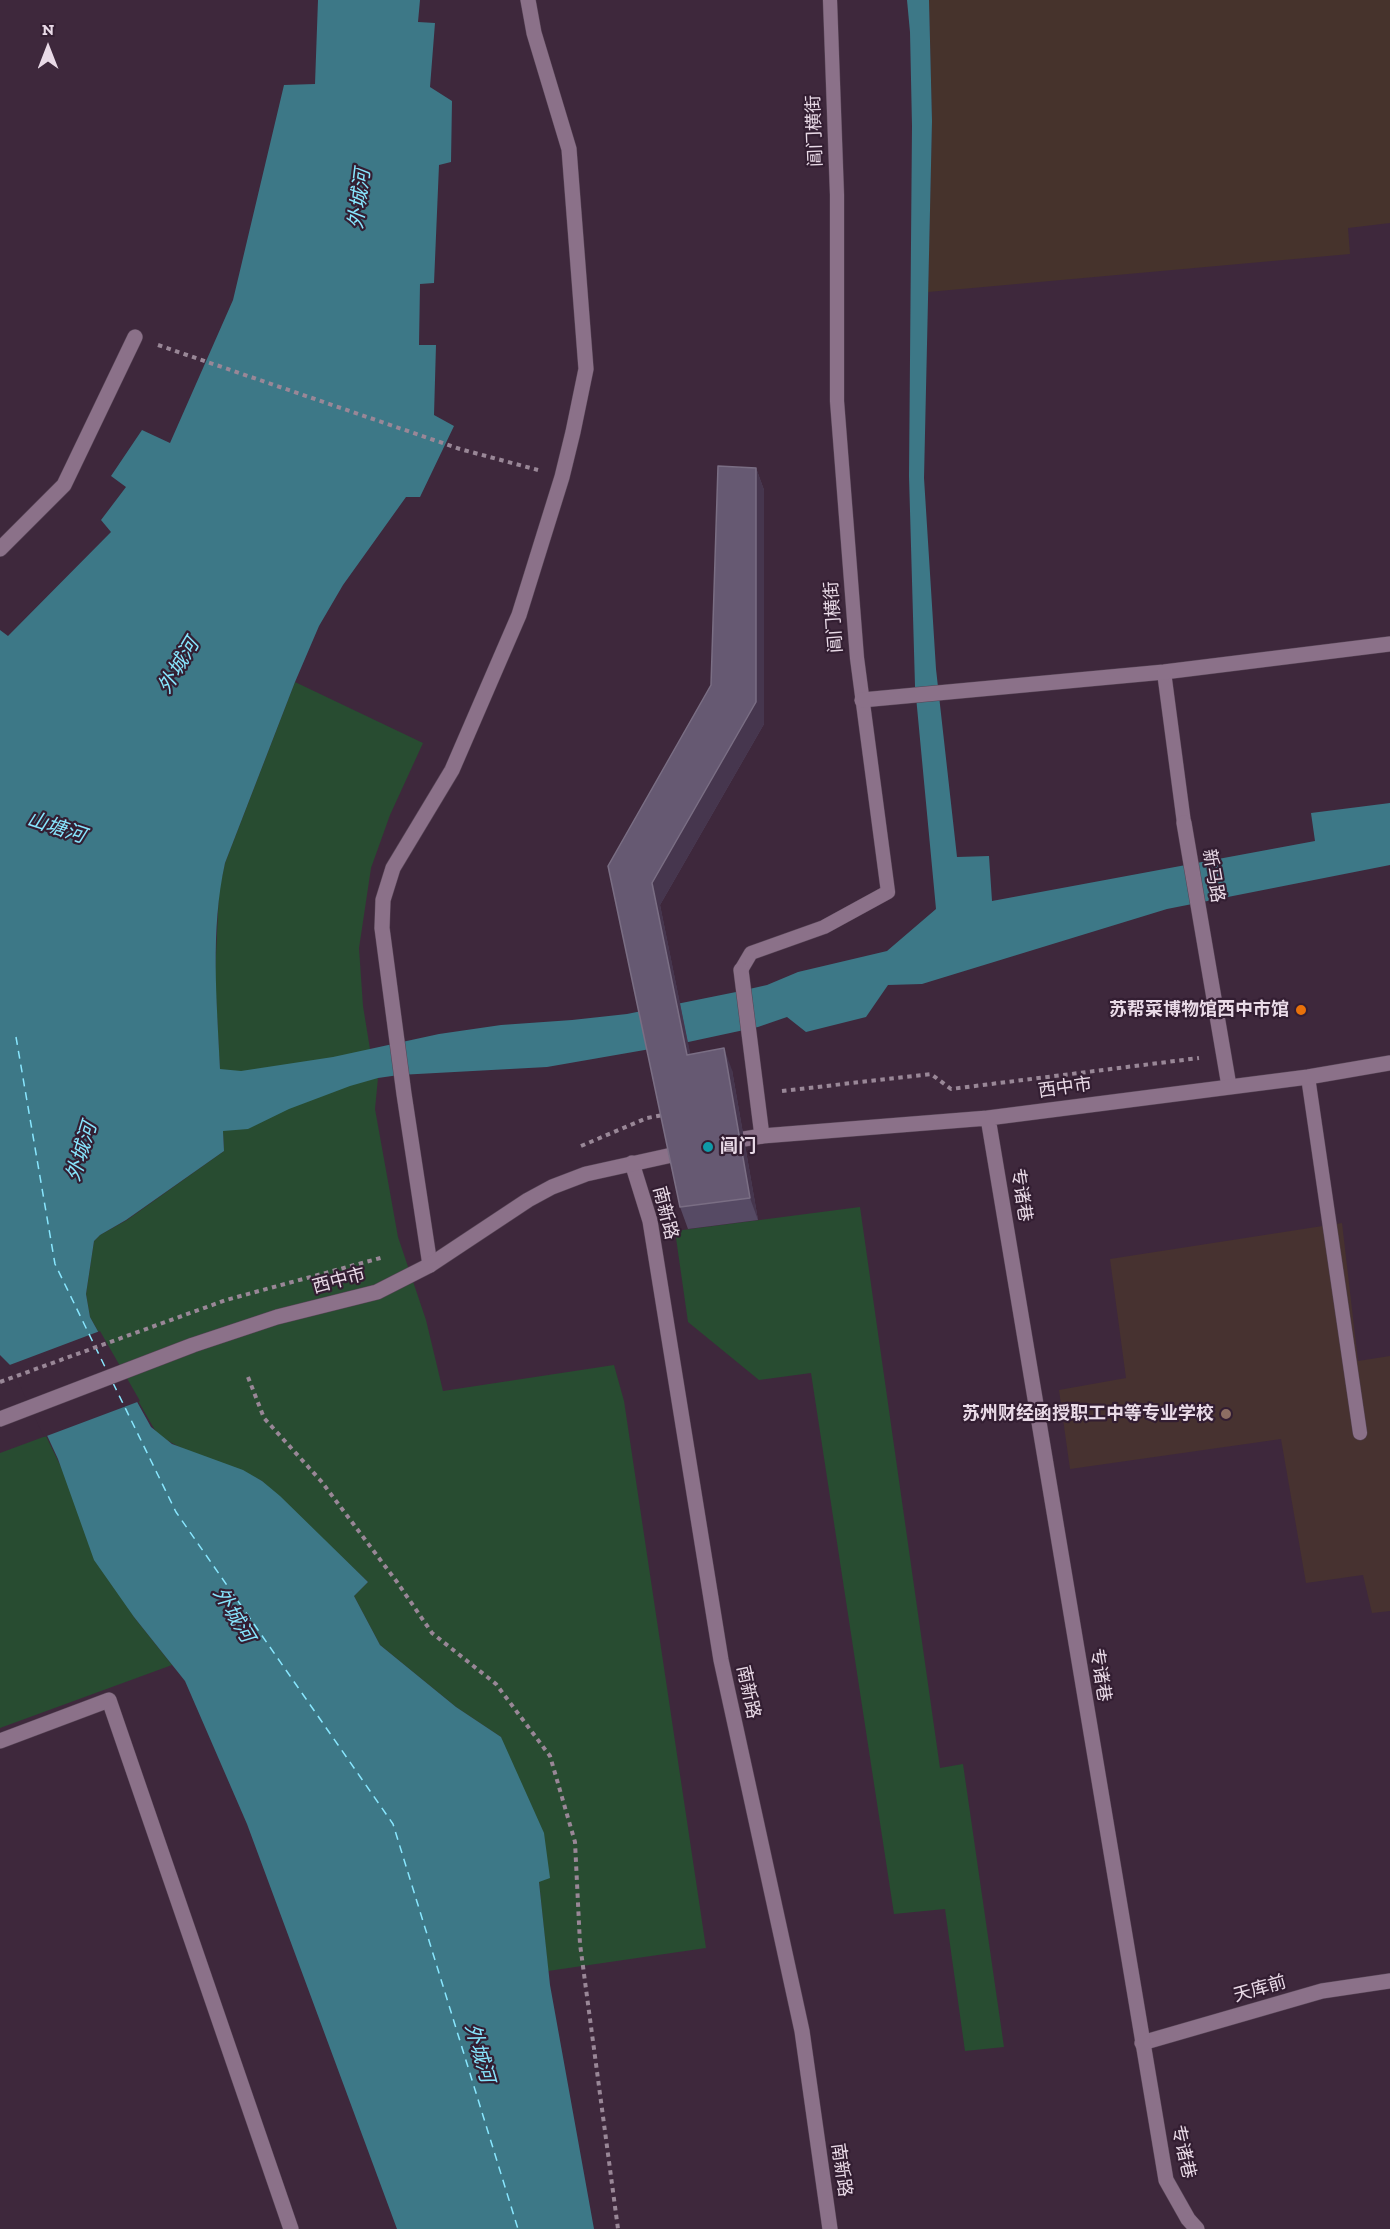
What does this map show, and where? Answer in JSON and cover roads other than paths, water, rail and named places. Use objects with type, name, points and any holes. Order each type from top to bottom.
[{"type":"street","points":[[430,1265],[382,928],[383,900],[393,868],[452,770],[519,615],[562,477],[586,369],[569,149],[534,33],[528,0]]},
{"type":"street","points":[[0,549],[64,485],[135,337]]},
{"type":"street","points":[[862,700],[1164,672],[1390,644]]},
{"type":"street","name":"新马路","points":[[1184,824],[1229,1086]]},
{"type":"street","name":"阊门横街","points":[[741,970],[762,1136]]},
{"type":"street","name":"西中市","points":[[744,1139],[988,1118],[1308,1077],[1390,1063]]},
{"type":"street","name":"专诸巷","points":[[988,1118],[1166,2180],[1188,2219],[1197,2229]]},
{"type":"street","name":"西中市","points":[[0,1419],[193,1345],[277,1317],[376,1292],[430,1265],[528,1200],[552,1187],[577,1177],[672,1155]]},
{"type":"street","name":"南新路","points":[[632,1163],[650,1221],[721,1660],[802,2031],[830,2229]]},
{"type":"street","points":[[0,1741],[109,1700],[291,2229]]},
{"type":"street","name":"天库前","points":[[1142,2043],[1322,1991],[1390,1981]]},
{"type":"lane","name":"阊门横街","points":[[741,970],[751,953],[824,927],[888,892],[857,658],[837,401],[837,195],[830,0]]},
{"type":"lane","name":"新马路","points":[[1164,672],[1184,824]]},
{"type":"lane","points":[[1308,1077],[1360,1433]]},
{"type":"water","points":[[318,0],[420,0],[418,22],[435,23],[430,87],[452,101],[451,162],[439,165],[434,283],[420,284],[419,345],[436,345],[434,415],[454,426],[420,497],[406,497],[343,585],[319,626],[225,863],[217,914],[216,940],[220,1069],[241,1071],[333,1057],[439,1034],[501,1025],[627,1014],[736,992],[767,985],[798,972],[887,951],[936,909],[915,686],[909,476],[912,126],[907,0],[929,0],[932,121],[924,478],[936,669],[957,857],[989,856],[992,901],[1315,841],[1311,813],[1390,803],[1390,865],[1167,909],[922,984],[888,985],[866,1017],[806,1032],[787,1017],[758,1027],[679,1044],[547,1067],[399,1075],[350,1086],[289,1109],[248,1129],[223,1131],[224,1151],[94,1241],[86,1294],[90,1317],[151,1427],[172,1444],[243,1470],[262,1481],[280,1496],[368,1582],[354,1596],[380,1645],[456,1707],[501,1737],[544,1833],[550,1878],[539,1882],[550,1985],[594,2229],[397,2229],[247,1824],[185,1681],[134,1617],[94,1560],[58,1459],[18,1373],[0,1355],[0,630],[8,636],[111,532],[101,520],[126,487],[111,476],[142,430],[170,443],[233,300],[284,85],[315,84]]},
{"type":"place","name":"苏帮菜博物馆西中市馆","points":[[1301,1010]]},
{"type":"place","name":"阊门","points":[[708,1147]]},
{"type":"place","name":"苏州财经函授职工中等专业学校","points":[[1226,1414]]},
{"type":"water label","name":"外城河","points":[[360,199]]},
{"type":"water label","name":"外城河","points":[[179,666]]},
{"type":"water label","name":"山塘河","points":[[56,828]]},
{"type":"water label","name":"外城河","points":[[82,1152]]},
{"type":"water label","name":"外城河","points":[[233,1615]]},
{"type":"water label","name":"外城河","points":[[479,2053]]}]
